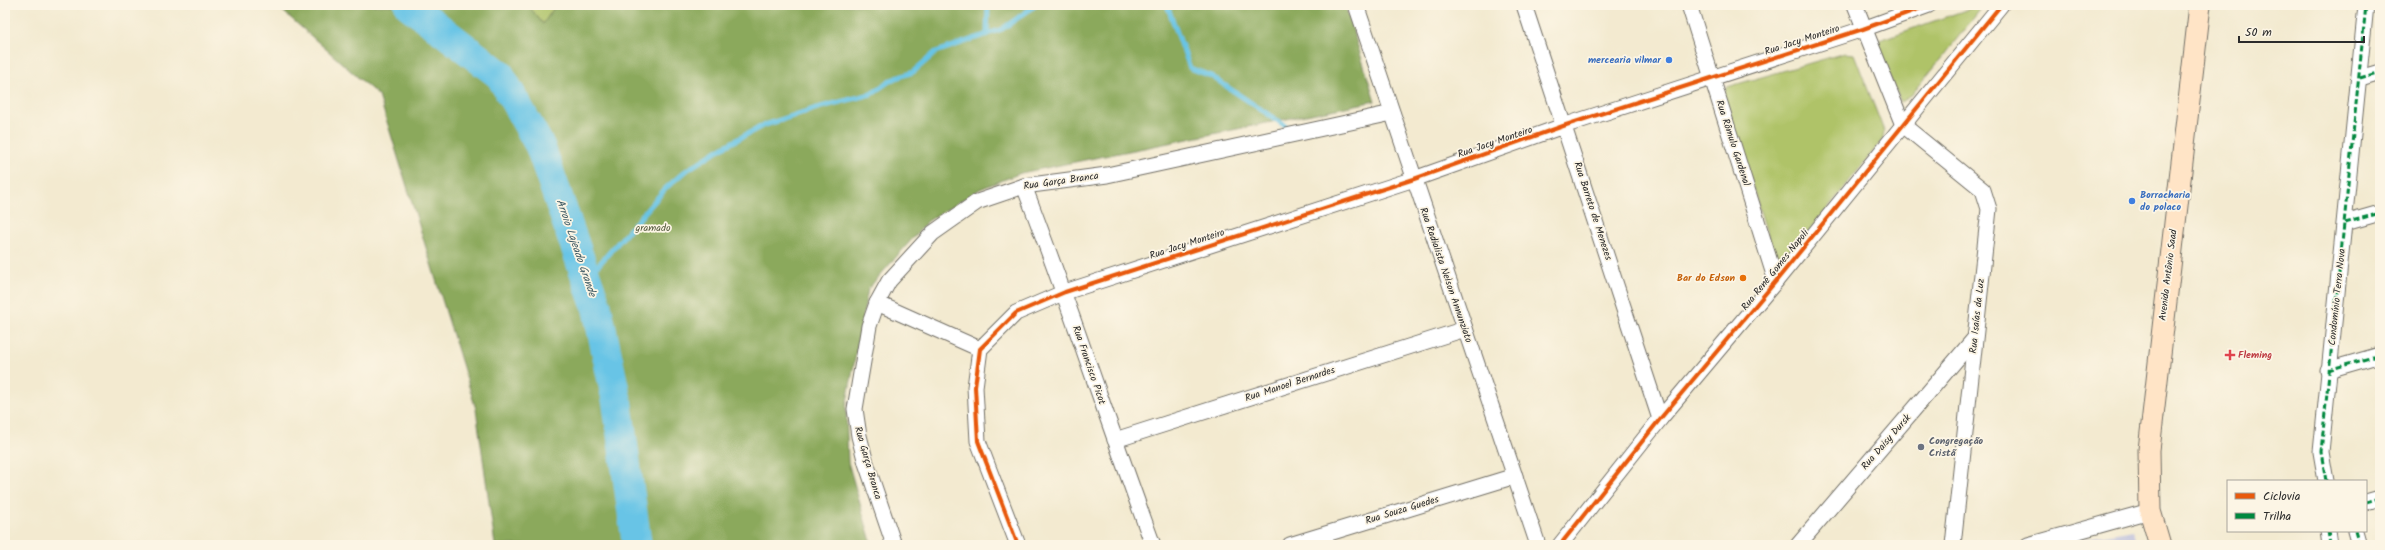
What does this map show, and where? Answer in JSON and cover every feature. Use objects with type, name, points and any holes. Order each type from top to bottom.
[{"type":"main road","name":"Avenida Antônio Saad","points":[[2160,545],[2150,511],[2149,450],[2154,392],[2200,5]]},
{"type":"street","name":"Rua Radialista Nelson Annunziato","points":[[1356,5],[1538,545]]},
{"type":"street","name":"Rua Barreto de Menezes","points":[[1524,5],[1566,125],[1660,419]]},
{"type":"street","name":"Rua Rômulo Gardenal","points":[[1689,5],[1776,282]]},
{"type":"street","points":[[1855,5],[1862,29],[1903,125]]},
{"type":"street","name":"Rua Jacy Monteiro","points":[[980,349],[1016,313],[1065,292],[1414,179],[1566,125],[1862,29],[1929,5]]},
{"type":"street","name":"Rua Renê Gomes Napoli","points":[[1560,545],[1660,419],[1776,282],[2001,5]]},
{"type":"street","name":"Condomínio Terra Nova","points":[[2326,480],[2321,452],[2328,370],[2360,78],[2366,5]]},
{"type":"street","points":[[2360,78],[2380,72]]},
{"type":"street","name":"Rua Garça Branca","points":[[894,545],[864,456],[855,409],[868,326],[877,304],[889,281],[933,233],[977,202],[1024,186],[1107,175],[1392,113]]},
{"type":"street","name":"Rua Isaías da Luz","points":[[1903,125],[1983,190],[1989,209],[1953,545]]},
{"type":"street","name":"Rua Francisco Picot","points":[[1024,186],[1065,292],[1114,440],[1153,545]]},
{"type":"street","points":[[2345,223],[2380,213]]},
{"type":"street","points":[[877,304],[980,349],[975,387],[978,441],[1018,545]]},
{"type":"street","name":"Rua Manoel Bernardes","points":[[1114,440],[1465,329]]},
{"type":"street","name":"Rua Daisy Dursk","points":[[1798,545],[1974,339]]},
{"type":"street","points":[[2328,370],[2380,355]]},
{"type":"street","name":"Rua Souza Guedes","points":[[1290,545],[1514,476]]},
{"type":"street","points":[[2367,502],[2380,498]]},
{"type":"street","points":[[2028,545],[2150,511]]},
{"type":"street","points":[[2328,532],[2330,545]]},
{"type":"street","points":[[2355,532],[2359,545]]},
{"type":"shaded area","points":[[2134,530],[2137,545],[2054,545],[2063,542]]},
{"type":"green space","name":"gramado","points":[[276,5],[528,5],[543,24],[556,5],[1345,5],[1375,101],[1021,173],[980,189],[928,221],[868,289],[846,407],[848,462],[872,545],[495,545],[476,409],[379,96]]},
{"type":"green space","points":[[528,5],[556,5],[543,24]]},
{"type":"green space","points":[[1980,5],[1984,5],[1910,97],[1901,102],[1874,42]]},
{"type":"green space","points":[[1845,53],[1854,54],[1884,131],[1883,139],[1783,264],[1776,262],[1723,93],[1727,87]]},
{"type":"waterway","name":"Arroio Lajeado Grande","points":[[409,5],[500,75],[540,146],[597,308],[617,402],[637,545]]},
{"type":"waterway","points":[[987,35],[988,5]]},
{"type":"waterway","points":[[587,278],[666,188],[684,172],[718,150],[762,126],[817,108],[871,94],[891,80],[913,72],[936,52],[1002,29],[1036,5]]},
{"type":"waterway","points":[[1167,5],[1190,68],[1211,76],[1290,129]]},
{"type":"marked path","points":[[2326,480],[2321,452],[2366,5]]},
{"type":"marked path","points":[[2360,78],[2380,72]]},
{"type":"marked path","points":[[2345,223],[2380,213]]},
{"type":"marked path","points":[[2328,370],[2380,355]]},
{"type":"marked path","points":[[2367,502],[2380,498]]},
{"type":"marked path","points":[[2328,532],[2330,545]]},
{"type":"marked path","points":[[2355,532],[2359,545]]},
{"type":"cycle path","points":[[1018,545],[978,441],[975,387],[980,349],[1016,313],[1065,292],[1414,179],[1566,125],[1863,29],[1929,5]]},
{"type":"cycle path","points":[[1560,545],[1660,419],[1776,281],[2001,5]]},
{"type":"place","name":"mercearia vilmar","points":[[1669,60]]},
{"type":"place","name":"Borracharia do polaco","points":[[2132,201]]},
{"type":"place","name":"Bar do Edson","points":[[1743,278]]},
{"type":"place","name":"Fleming","points":[[2230,355]]},
{"type":"place","name":"Congregação Cristã","points":[[1921,447]]}]
